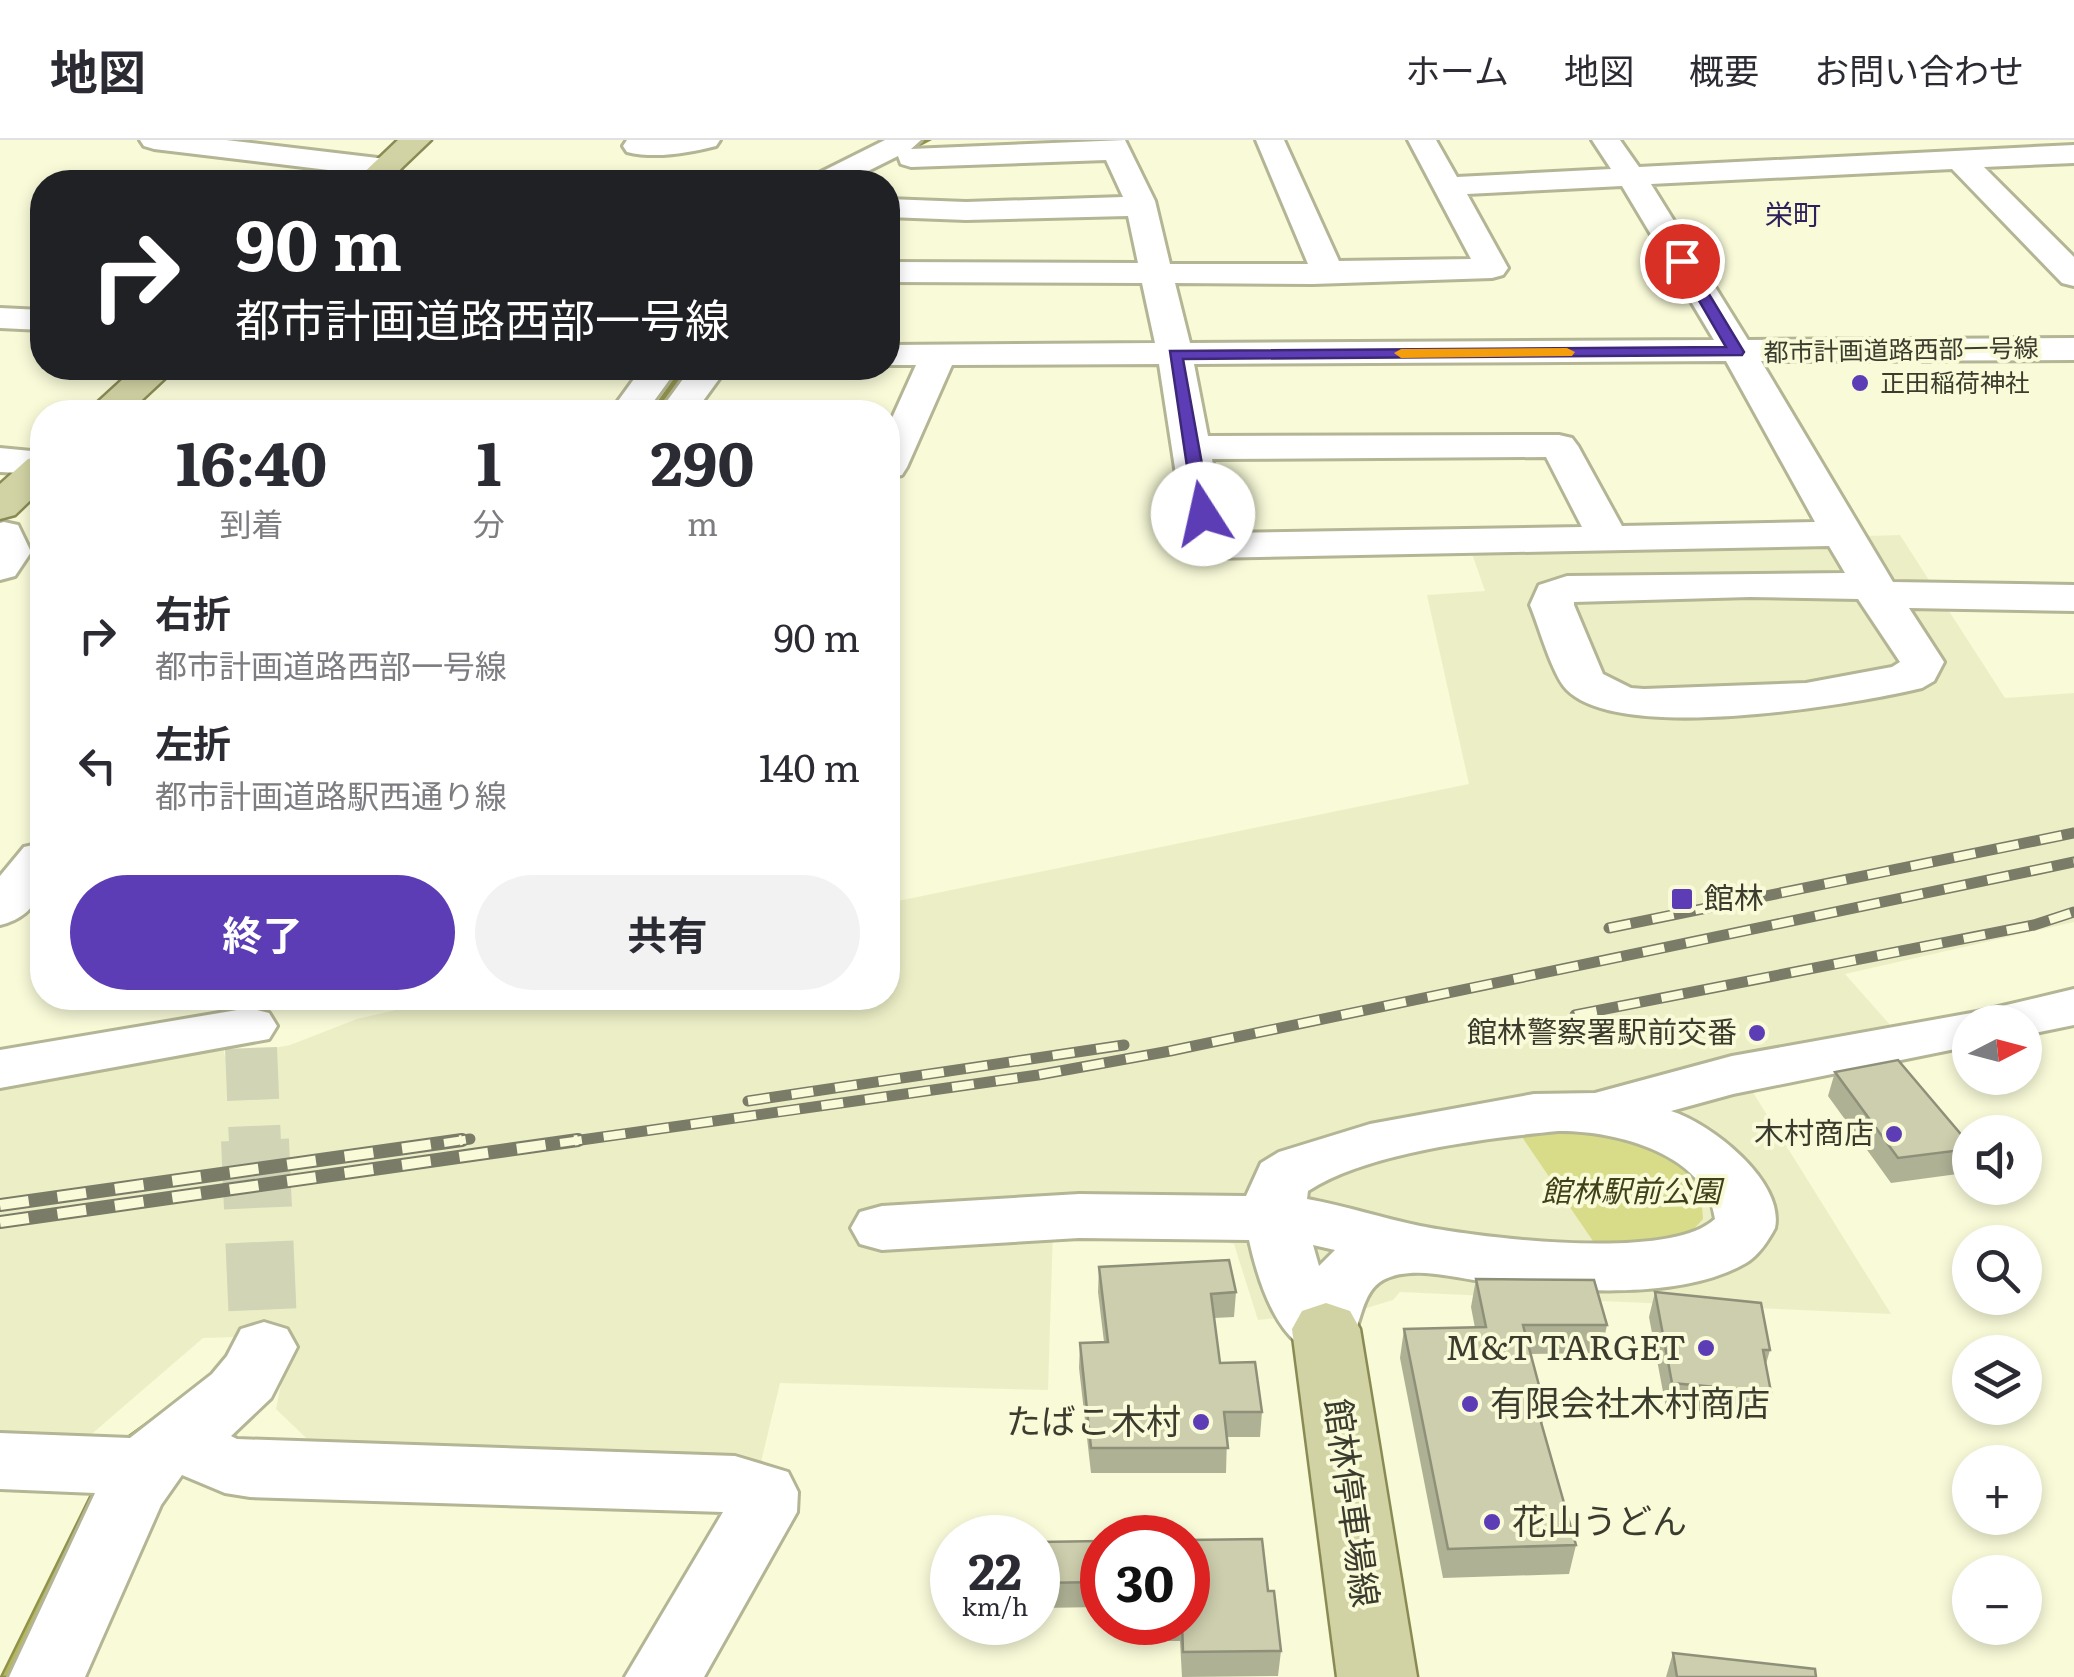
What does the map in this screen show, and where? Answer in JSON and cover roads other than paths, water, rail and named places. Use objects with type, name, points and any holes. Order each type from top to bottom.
[{"type":"main road","points":[[392,170],[416,140]]},
{"type":"main road","points":[[399,170],[446,140]]},
{"type":"main road","points":[[120,400],[143,380]]},
{"type":"main road","points":[[156,400],[178,380]]},
{"type":"main road","points":[[1,536],[30,486]]},
{"type":"main road","points":[[1,536],[30,511]]},
{"type":"main road","name":"館林停車場線","points":[[1326,1328],[1377,1677]]},
{"type":"street","points":[[154,140],[231,144],[350,170]]},
{"type":"street","points":[[633,152],[706,140]]},
{"type":"street","points":[[855,170],[909,149],[947,140]]},
{"type":"street","points":[[900,272],[1313,274],[1326,268],[1270,140]]},
{"type":"street","points":[[1320,271],[1492,268],[1422,140]]},
{"type":"street","points":[[1606,140],[1737,352],[1874,591],[1922,662],[1906,678],[1806,697],[1644,704],[1620,700],[1584,682],[1552,605],[1554,594],[1584,587],[1874,591],[2074,598]]},
{"type":"street","points":[[1802,140],[1827,166]]},
{"type":"street","points":[[881,170],[909,149],[1114,146],[1141,206],[1157,274],[1208,546],[1840,534]]},
{"type":"street","points":[[1447,186],[2074,154]]},
{"type":"street","points":[[1960,160],[2074,276]]},
{"type":"street","points":[[900,209],[966,212],[1141,206]]},
{"type":"street","points":[[0,318],[30,319]]},
{"type":"street","name":"都市計画道路西部一号線","points":[[900,355],[2074,348]]},
{"type":"street","points":[[900,440],[938,356]]},
{"type":"street","points":[[1192,448],[1560,446],[1608,538]]},
{"type":"street","points":[[0,460],[30,464]]},
{"type":"street","points":[[0,909],[30,873]]},
{"type":"street","points":[[2042,1013],[2074,1006]]},
{"type":"street","points":[[0,1069],[251,1024]]},
{"type":"street","points":[[1326,1328],[1300,1302],[1275,1216],[1278,1186],[1302,1165],[1378,1144],[1517,1116],[1593,1112],[1732,1075],[1774,1070],[1952,1032]]},
{"type":"street","points":[[1697,1144],[1698,1129],[1724,1098],[1774,1070]]},
{"type":"street","points":[[882,1228],[1082,1216],[1234,1220],[1275,1216],[1437,1252],[1530,1263],[1600,1265],[1672,1264],[1715,1251],[1733,1241],[1744,1228],[1746,1216],[1719,1168],[1697,1144],[1672,1131],[1593,1112]]},
{"type":"street","points":[[1326,1328],[1337,1285],[1357,1263],[1407,1252],[1437,1252]]},
{"type":"street","points":[[47,1677],[130,1494],[139,1459],[252,1377],[264,1347]]},
{"type":"street","points":[[0,1461],[139,1459],[250,1470],[735,1484],[762,1492],[761,1512],[662,1677]]},
{"type":"waterway","points":[[870,170],[929,140]]},
{"type":"waterway","points":[[662,400],[677,380]]},
{"type":"tunnel","points":[[251,1048],[255,1143]]},
{"type":"tunnel","points":[[255,1140],[264,1347]]},
{"type":"railway","points":[[1609,928],[2074,833]]},
{"type":"railway","points":[[560,1143],[1038,1075],[1170,1051],[2074,862]]},
{"type":"railway","points":[[1575,1015],[2034,925],[2074,912]]},
{"type":"railway","points":[[748,1101],[1124,1045]]},
{"type":"railway","points":[[444,1143],[470,1139]]},
{"type":"railway","points":[[0,1205],[462,1140]]},
{"type":"railway","points":[[0,1222],[578,1140]]},
{"type":"place","name":"正田稲荷神社","points":[[1860,383]]},
{"type":"place","name":"館林","points":[[1682,899]]},
{"type":"place","name":"館林警察署駅前交番","points":[[1757,1033]]},
{"type":"place","name":"木村商店","points":[[1894,1134]]},
{"type":"place","name":"M&T TARGET","points":[[1706,1348]]},
{"type":"place","name":"有限会社木村商店","points":[[1470,1404]]},
{"type":"place","name":"たばこ木村","points":[[1201,1422]]},
{"type":"place","name":"花山うどん","points":[[1492,1522]]},
{"type":"district","name":"栄町","points":[[1793,215]]},
{"type":"park label","name":"館林駅前公園","points":[[1631,1192]]}]
